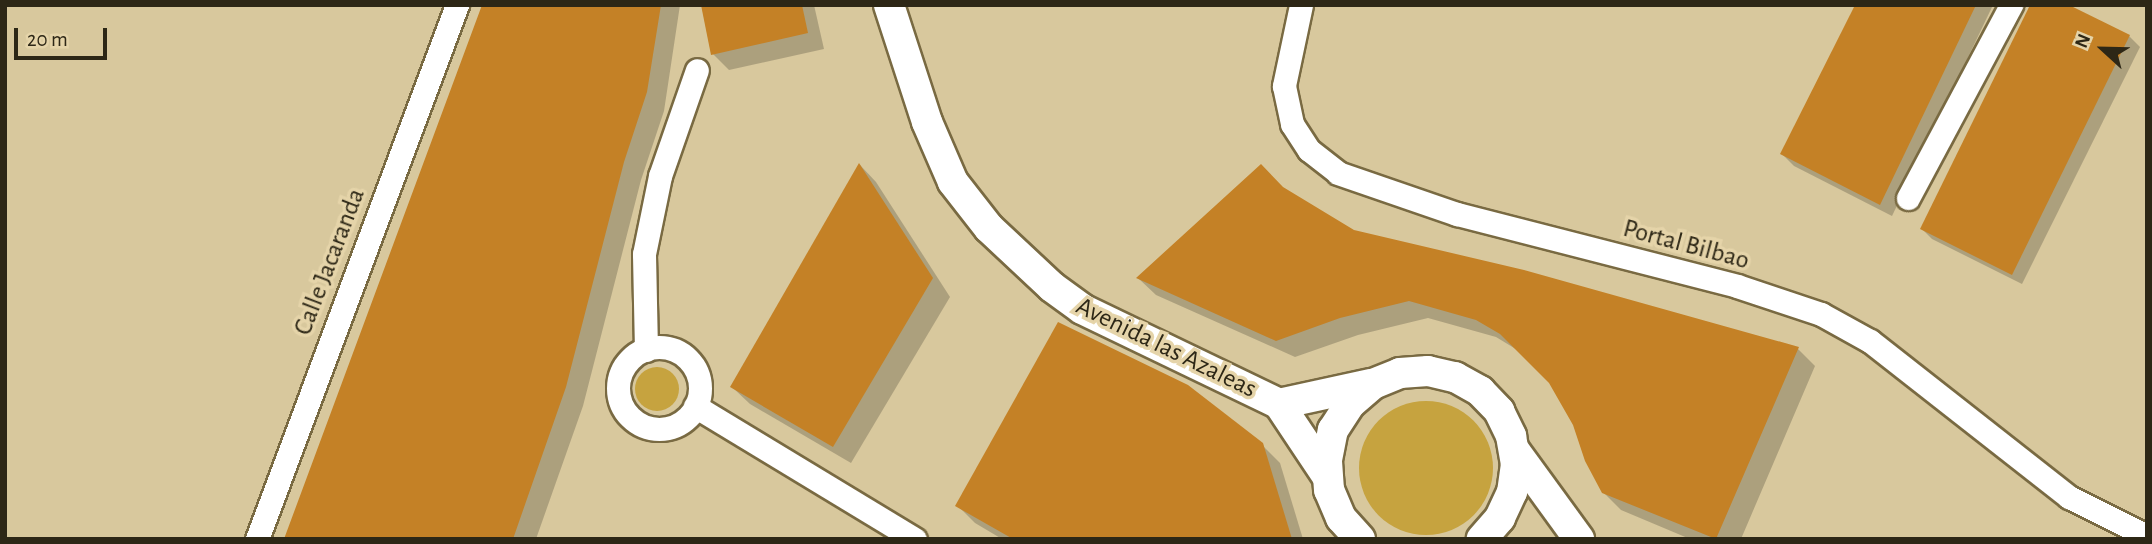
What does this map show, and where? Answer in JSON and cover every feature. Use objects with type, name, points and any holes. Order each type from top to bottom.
[{"type":"street","name":"Calle Jacaranda","points":[[257,539],[457,5]]},
{"type":"street","name":"Avenida las Azaleas","points":[[889,5],[927,122],[942,158],[964,199],[989,228],[1052,287],[1082,310],[1279,404],[1327,476]]},
{"type":"street","name":"Portal Bilbao","points":[[1301,5],[1284,86],[1292,124],[1310,150],[1338,173],[1457,214],[1737,286],[1831,318],[1870,341],[2069,497],[2147,536]]},
{"type":"street","points":[[1908,198],[2011,5]]},
{"type":"street","points":[[646,350],[644,254],[660,176],[697,70]]},
{"type":"street","points":[[663,347],[687,357],[699,380],[695,406],[687,418],[662,429],[648,428],[626,412],[619,393],[621,373],[628,362],[646,350],[663,347]]},
{"type":"street","name":"Avenida las Azaleas","points":[[1279,404],[1373,384],[1400,373],[1428,371],[1468,383],[1499,411],[1515,451]]},
{"type":"street","points":[[1353,536],[1334,504],[1327,476],[1328,445],[1350,404],[1373,384]]},
{"type":"street","points":[[695,406],[915,539]]},
{"type":"street","points":[[1482,539],[1508,506],[1515,479],[1515,451]]},
{"type":"street","points":[[1515,451],[1579,539]]},
{"type":"shaded area","points":[[657,367],[672,374],[679,389],[672,404],[657,411],[642,404],[635,389],[642,374]]},
{"type":"shaded area","points":[[1426,401],[1452,406],[1474,420],[1488,442],[1493,468],[1488,494],[1474,516],[1452,530],[1426,535],[1400,530],[1378,516],[1364,494],[1359,468],[1364,442],[1378,420],[1400,406]]},
{"type":"building","points":[[482,5],[661,5],[647,92],[624,162],[566,387],[513,539],[284,539]]},
{"type":"building","points":[[701,5],[802,5],[808,33],[711,55]]},
{"type":"building","points":[[1855,5],[1976,5],[1880,205],[1780,154]]},
{"type":"building","points":[[2030,5],[2069,5],[2130,35],[2012,275],[1920,229]]},
{"type":"building","points":[[859,163],[933,278],[833,447],[730,387]]},
{"type":"building","points":[[1261,164],[1283,187],[1354,230],[1524,270],[1799,347],[1716,539],[1602,493],[1585,461],[1573,425],[1549,383],[1500,334],[1476,320],[1409,301],[1340,318],[1276,341],[1136,278]]},
{"type":"building","points":[[1058,322],[1188,385],[1263,443],[1292,539],[1013,539],[955,506]]}]
